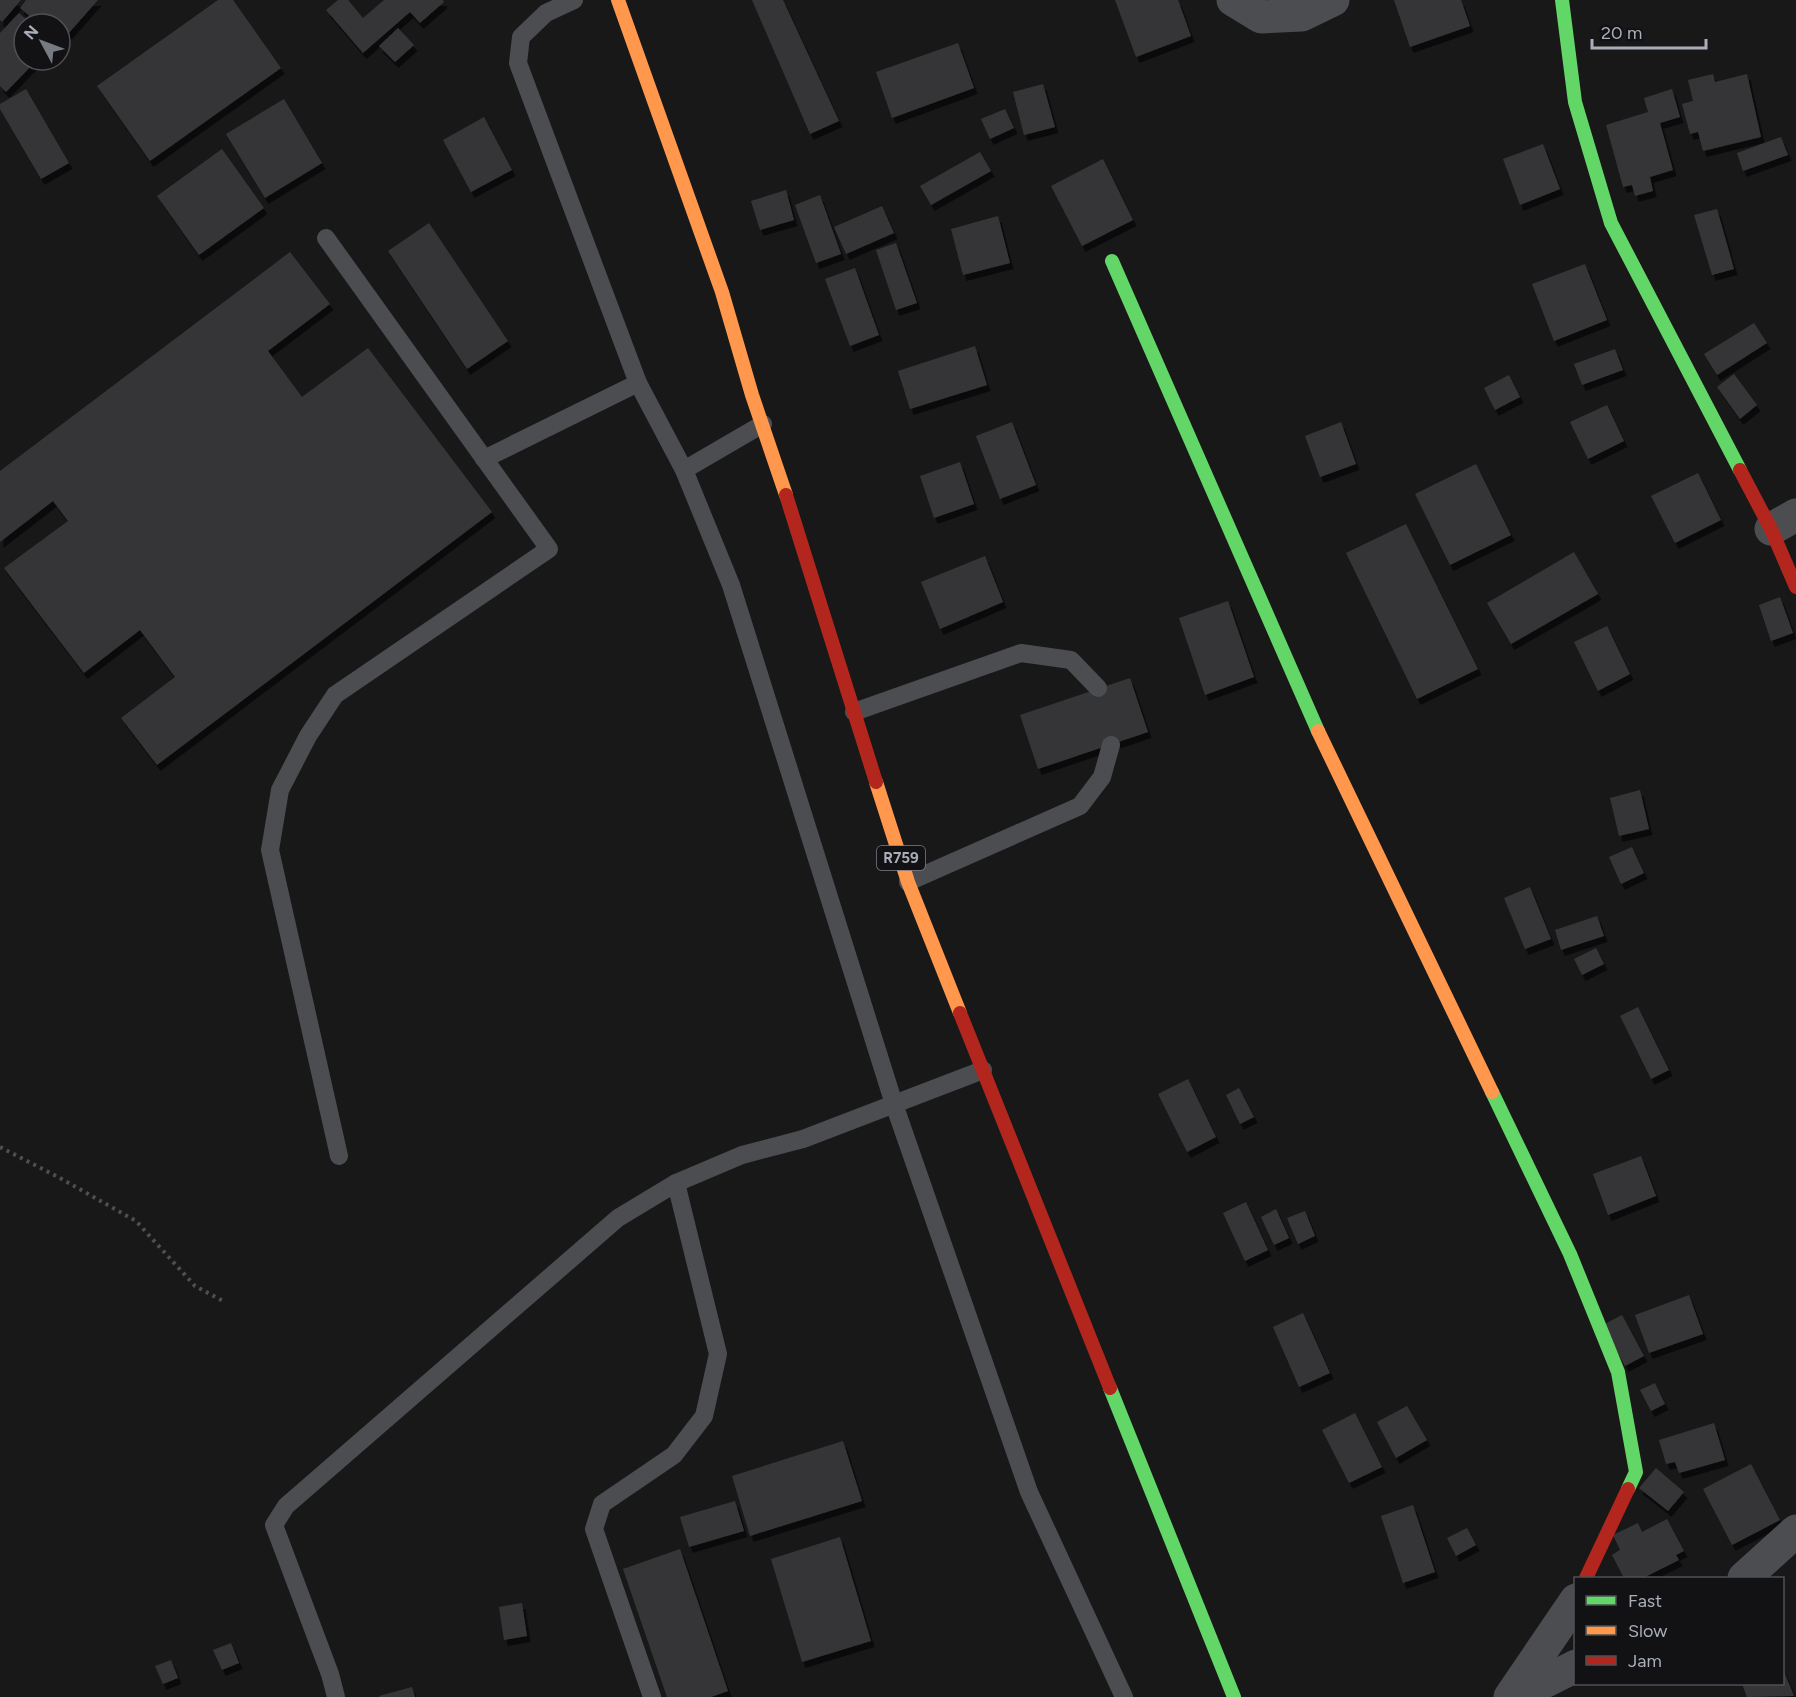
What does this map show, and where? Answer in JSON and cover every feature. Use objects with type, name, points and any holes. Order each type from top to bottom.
[{"type":"street","name":"R759","points":[[618,0],[722,292],[752,395],[908,882],[1234,1697]]},
{"type":"street","points":[[1233,0],[1261,17],[1302,15],[1333,0]]},
{"type":"street","points":[[1562,0],[1575,102],[1611,223],[1783,522],[1796,586]]},
{"type":"street","points":[[1112,261],[1311,716],[1570,1254],[1618,1372],[1636,1472],[1586,1577]]},
{"type":"street","points":[[1745,1577],[1796,1531]]},
{"type":"street","points":[[1509,1697],[1574,1601]]},
{"type":"street","points":[[1514,1697],[1574,1667]]},
{"type":"lane","points":[[574,0],[546,13],[521,37],[518,63],[638,383],[684,471],[731,585],[894,1104],[1029,1492],[1124,1697]]},
{"type":"lane","points":[[326,238],[549,549],[335,695],[308,736],[280,790],[270,850],[339,1156]]},
{"type":"lane","points":[[484,459],[638,383]]},
{"type":"lane","points":[[684,471],[763,424]]},
{"type":"lane","points":[[854,711],[1021,653],[1071,660],[1098,688]]},
{"type":"lane","points":[[908,882],[1080,806],[1102,777],[1111,745]]},
{"type":"lane","points":[[336,1697],[330,1674],[274,1525],[286,1506],[618,1218],[676,1183],[742,1155],[803,1139],[983,1070]]},
{"type":"lane","points":[[652,1697],[594,1529],[602,1504],[674,1455],[704,1416],[718,1354],[676,1183]]},
{"type":"path","points":[[0,1147],[136,1221],[195,1286],[223,1301]]},
{"type":"building","points":[[0,0],[21,0],[2,22],[0,20]]},
{"type":"building","points":[[26,0],[98,0],[72,29],[72,12],[25,12],[20,8]]},
{"type":"building","points":[[218,0],[233,0],[281,68],[150,161],[97,86]]},
{"type":"building","points":[[338,0],[348,0],[363,18],[384,0],[443,0],[444,2],[420,23],[410,12],[363,53],[326,10]]},
{"type":"building","points":[[752,0],[783,0],[839,121],[810,134]]},
{"type":"building","points":[[1115,0],[1178,0],[1191,36],[1136,57]]},
{"type":"building","points":[[1394,0],[1461,0],[1470,26],[1410,47]]},
{"type":"building","points":[[12,20],[12,72],[25,72],[6,92],[0,86],[0,33]]},
{"type":"building","points":[[398,28],[414,45],[395,62],[379,46]]},
{"type":"building","points":[[958,43],[974,88],[892,118],[876,72]]},
{"type":"building","points":[[1713,74],[1715,82],[1747,74],[1761,137],[1703,151],[1698,132],[1690,134],[1682,104],[1693,101],[1688,80]]},
{"type":"building","points":[[1043,84],[1055,127],[1024,135],[1013,92]]},
{"type":"building","points":[[26,89],[69,163],[41,179],[0,109],[0,104]]},
{"type":"building","points":[[1672,89],[1680,117],[1660,123],[1673,170],[1650,177],[1653,191],[1635,196],[1632,185],[1623,187],[1606,125],[1648,112],[1644,98]]},
{"type":"building","points":[[284,99],[322,163],[265,198],[226,134]]},
{"type":"building","points":[[1005,109],[1014,128],[990,139],[981,119]]},
{"type":"building","points":[[484,117],[512,170],[471,192],[443,140]]},
{"type":"building","points":[[1781,137],[1788,155],[1743,171],[1737,153]]},
{"type":"building","points":[[1543,144],[1560,189],[1520,205],[1503,159]]},
{"type":"building","points":[[222,149],[264,208],[199,255],[157,196]]},
{"type":"building","points":[[980,152],[991,171],[931,205],[920,186]]},
{"type":"building","points":[[1103,159],[1133,220],[1082,246],[1051,186]]},
{"type":"building","points":[[786,190],[794,220],[760,230],[751,201]]},
{"type":"building","points":[[820,195],[841,254],[816,263],[795,205]]},
{"type":"building","points":[[882,206],[894,233],[846,254],[834,227]]},
{"type":"building","points":[[1717,209],[1734,269],[1712,275],[1694,215]]},
{"type":"building","points":[[998,216],[1010,263],[963,275],[951,229]]},
{"type":"building","points":[[429,223],[508,341],[467,369],[388,251]]},
{"type":"building","points":[[896,243],[917,303],[896,310],[876,250]]},
{"type":"building","points":[[290,252],[330,304],[268,351],[302,397],[368,348],[492,512],[157,765],[121,718],[175,677],[140,630],[84,673],[4,568],[68,521],[53,501],[0,542],[0,471]]},
{"type":"building","points":[[1585,264],[1607,320],[1554,341],[1532,284]]},
{"type":"building","points":[[855,268],[879,335],[850,346],[825,279]]},
{"type":"building","points":[[1754,323],[1767,343],[1717,375],[1704,354]]},
{"type":"building","points":[[975,346],[987,385],[910,409],[898,371]]},
{"type":"building","points":[[1615,349],[1623,370],[1582,385],[1574,364]]},
{"type":"building","points":[[1734,374],[1757,405],[1740,419],[1717,387]]},
{"type":"building","points":[[1509,375],[1520,397],[1495,410],[1484,388]]},
{"type":"building","points":[[1607,405],[1624,441],[1588,459],[1570,422]]},
{"type":"building","points":[[1012,422],[1036,485],[1000,499],[976,436]]},
{"type":"building","points":[[1341,422],[1356,464],[1320,477],[1305,436]]},
{"type":"building","points":[[960,462],[974,504],[934,518],[920,476]]},
{"type":"building","points":[[1476,464],[1511,535],[1450,565],[1415,494]]},
{"type":"building","points":[[1698,473],[1721,520],[1675,543],[1651,496]]},
{"type":"building","points":[[1406,524],[1478,669],[1417,699],[1346,553]]},
{"type":"building","points":[[1574,552],[1598,594],[1511,644],[1487,603]]},
{"type":"building","points":[[985,556],[1003,602],[940,629],[921,582]]},
{"type":"building","points":[[1780,597],[1793,633],[1771,641],[1759,605]]},
{"type":"building","points":[[1228,601],[1254,677],[1205,695],[1179,618]]},
{"type":"building","points":[[1607,626],[1630,674],[1598,691],[1574,642]]},
{"type":"building","points":[[1130,678],[1148,732],[1038,769],[1020,715]]},
{"type":"building","points":[[1640,790],[1649,829],[1619,836],[1610,798]]},
{"type":"building","points":[[1632,847],[1644,873],[1621,884],[1609,857]]},
{"type":"building","points":[[1530,887],[1551,939],[1525,949],[1504,898]]},
{"type":"building","points":[[1597,916],[1604,936],[1561,950],[1555,930]]},
{"type":"building","points":[[1596,948],[1604,964],[1582,975],[1574,959]]},
{"type":"building","points":[[1638,1007],[1669,1070],[1651,1079],[1620,1016]]},
{"type":"building","points":[[1188,1079],[1216,1137],[1187,1152],[1158,1094]]},
{"type":"building","points":[[1239,1088],[1254,1117],[1240,1124],[1226,1095]]},
{"type":"building","points":[[1641,1156],[1656,1196],[1608,1215],[1593,1174]]},
{"type":"building","points":[[1246,1202],[1268,1250],[1245,1261],[1223,1213]]},
{"type":"building","points":[[1276,1209],[1289,1238],[1274,1245],[1261,1217]]},
{"type":"building","points":[[1305,1211],[1315,1236],[1298,1244],[1287,1218]]},
{"type":"building","points":[[1689,1295],[1703,1334],[1649,1353],[1635,1315]]},
{"type":"building","points":[[1303,1313],[1330,1373],[1299,1387],[1273,1327]]},
{"type":"building","points":[[1622,1315],[1644,1356],[1625,1366],[1603,1325]]},
{"type":"building","points":[[1655,1383],[1665,1404],[1651,1411],[1640,1390]]},
{"type":"building","points":[[1407,1406],[1427,1440],[1396,1458],[1377,1422]]},
{"type":"building","points":[[1355,1413],[1382,1467],[1349,1483],[1322,1430]]},
{"type":"building","points":[[1714,1423],[1725,1460],[1679,1473],[1675,1462],[1666,1464],[1659,1440]]},
{"type":"building","points":[[843,1441],[862,1501],[750,1536],[732,1476]]},
{"type":"building","points":[[1751,1464],[1780,1520],[1732,1545],[1703,1489]]},
{"type":"building","points":[[1656,1468],[1684,1492],[1668,1511],[1639,1488]]},
{"type":"building","points":[[735,1501],[744,1531],[689,1547],[680,1517]]},
{"type":"building","points":[[1413,1505],[1435,1572],[1403,1583],[1381,1516]]},
{"type":"building","points":[[1667,1519],[1684,1551],[1676,1555],[1679,1560],[1645,1577],[1623,1577],[1612,1555],[1620,1550],[1613,1535],[1638,1523],[1642,1532]]},
{"type":"building","points":[[1467,1528],[1476,1545],[1456,1556],[1447,1538]]},
{"type":"building","points":[[840,1537],[871,1641],[802,1662],[771,1559]]},
{"type":"building","points":[[680,1549],[728,1691],[711,1697],[667,1697],[623,1569]]},
{"type":"building","points":[[522,1603],[527,1636],[504,1640],[499,1607]]},
{"type":"building","points":[[231,1643],[239,1663],[222,1670],[213,1650]]},
{"type":"building","points":[[171,1660],[178,1678],[163,1684],[155,1666]]},
{"type":"building","points":[[1784,1672],[1794,1696],[1747,1697],[1742,1685],[1784,1685]]},
{"type":"building","points":[[412,1687],[415,1697],[379,1696]]},
{"type":"traffic: fast","points":[[1562,0],[1575,102],[1611,223],[1740,470]]},
{"type":"traffic: fast","points":[[1112,261],[1318,731]]},
{"type":"traffic: fast","points":[[1492,1092],[1570,1254],[1618,1372],[1636,1472],[1628,1489]]},
{"type":"traffic: fast","points":[[1110,1388],[1234,1697]]},
{"type":"traffic: slow","points":[[618,0],[722,292],[752,395],[786,495]]},
{"type":"traffic: slow","points":[[1318,731],[1492,1092]]},
{"type":"traffic: slow","points":[[876,782],[908,882],[960,1013]]},
{"type":"traffic: jam","points":[[1740,470],[1771,529],[1796,587]]},
{"type":"traffic: jam","points":[[786,495],[876,782]]},
{"type":"traffic: jam","points":[[960,1013],[1110,1388]]},
{"type":"traffic: jam","points":[[1586,1577],[1628,1489]]}]
